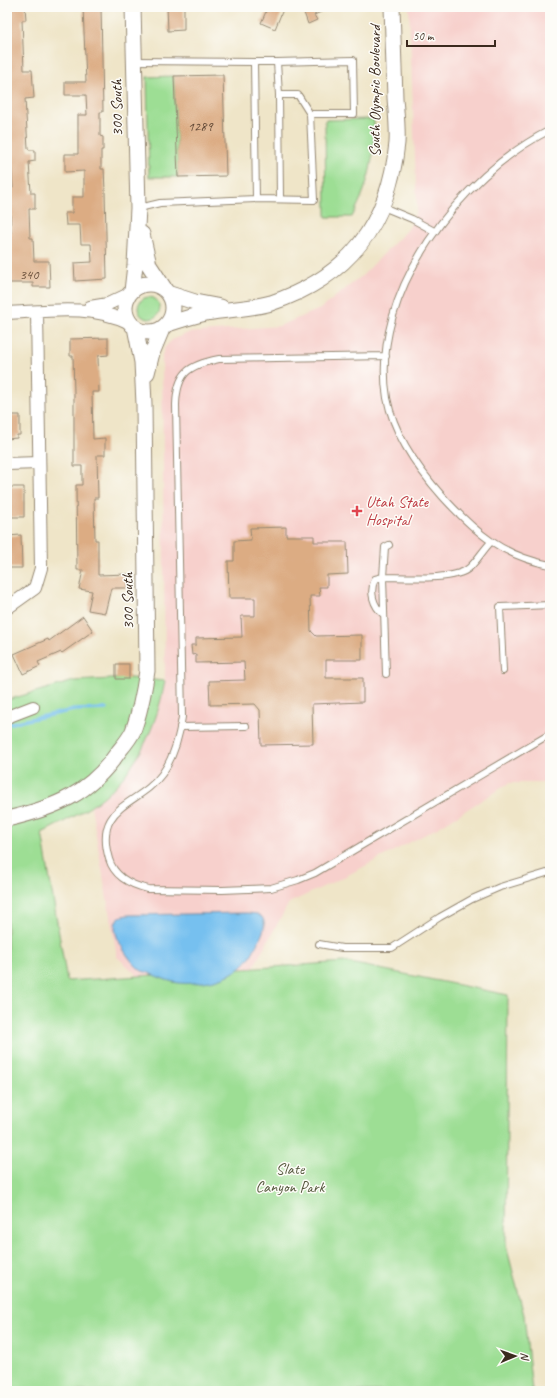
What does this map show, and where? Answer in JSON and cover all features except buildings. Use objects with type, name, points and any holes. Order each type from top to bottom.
[{"type":"street","name":"300 South","points":[[130,292],[135,265],[138,208],[133,7]]},
{"type":"street","name":"South Olympic Boulevard","points":[[165,327],[206,313],[242,309],[270,303],[299,292],[328,276],[355,250],[373,228],[383,207],[391,178],[397,142],[392,7]]},
{"type":"street","name":"300 South","points":[[138,208],[145,254],[149,265],[167,291]]},
{"type":"street","points":[[7,313],[71,311],[105,313],[146,332],[154,332],[165,327],[172,317],[174,309],[167,291],[149,283],[141,284],[108,304],[71,311]]},
{"type":"street","name":"South Olympic Boulevard","points":[[167,291],[195,302],[242,309]]},
{"type":"street","points":[[130,292],[125,310],[132,325]]},
{"type":"street","points":[[7,608],[36,588],[41,568],[36,312]]},
{"type":"street","name":"300 South","points":[[7,819],[47,808],[71,798],[92,782],[114,759],[132,732],[143,698],[147,671],[144,404],[142,362],[132,325]]},
{"type":"street","name":"300 South","points":[[144,404],[148,366],[165,327]]},
{"type":"street","points":[[7,464],[39,463]]},
{"type":"street","points":[[7,717],[33,707]]},
{"type":"lane","points":[[134,61],[277,62],[353,60],[354,114],[310,114]]},
{"type":"lane","points":[[254,62],[256,199]]},
{"type":"lane","points":[[277,62],[279,95],[280,199]]},
{"type":"lane","points":[[138,208],[160,203],[256,199],[314,200],[310,114],[298,95],[279,95]]},
{"type":"lane","points":[[550,130],[534,138],[515,151],[475,183],[458,200],[434,231],[418,257],[403,290],[393,318],[386,356],[387,398],[393,419],[402,440],[425,476],[437,490],[491,542],[517,556],[550,565]]},
{"type":"lane","points":[[383,207],[412,219],[434,231]]},
{"type":"lane","points":[[386,356],[218,359],[193,366],[182,377],[177,388],[176,405],[180,727],[176,747],[162,774],[152,786],[129,800],[110,819],[106,829],[108,854],[111,865],[117,873],[134,886],[148,889],[248,890],[271,888],[298,880],[315,873],[550,734]]},
{"type":"lane","points":[[384,615],[374,604],[373,584],[376,579],[383,577],[448,576],[459,574],[468,570],[491,542]]},
{"type":"lane","points":[[386,674],[383,577],[384,547],[388,546]]},
{"type":"lane","points":[[504,671],[500,607],[550,606]]},
{"type":"lane","points":[[180,727],[246,726]]},
{"type":"lane","points":[[319,944],[342,948],[392,948],[440,917],[472,900],[500,887],[550,872]]},
{"type":"shaded area","name":"Utah State Hospital","points":[[409,7],[550,7],[550,783],[509,783],[439,827],[348,875],[289,903],[249,975],[149,985],[117,957],[91,806],[117,784],[126,773],[163,695],[165,681],[162,355],[165,347],[172,340],[188,333],[279,326],[320,309],[363,275],[409,228],[417,209]]},
{"type":"green space","points":[[174,76],[178,177],[149,177],[147,77]]},
{"type":"green space","points":[[374,119],[374,145],[370,169],[358,205],[352,217],[326,217],[325,120]]},
{"type":"green space","points":[[149,297],[157,300],[160,308],[157,316],[149,319],[141,316],[138,308],[141,300]]},
{"type":"green space","name":"Slate Canyon Park","points":[[130,678],[165,681],[156,717],[141,752],[119,782],[105,795],[84,811],[42,833],[67,981],[345,962],[508,995],[506,1245],[524,1315],[532,1391],[7,1391],[7,700],[74,681]]},
{"type":"water","points":[[257,914],[262,917],[264,921],[264,929],[246,962],[236,971],[224,977],[210,981],[193,983],[174,982],[142,971],[123,949],[116,934],[115,927],[118,919],[128,915]]},
{"type":"waterway","points":[[7,724],[74,710],[106,709]]},
{"type":"place","name":"Utah State Hospital","points":[[357,511]]}]
